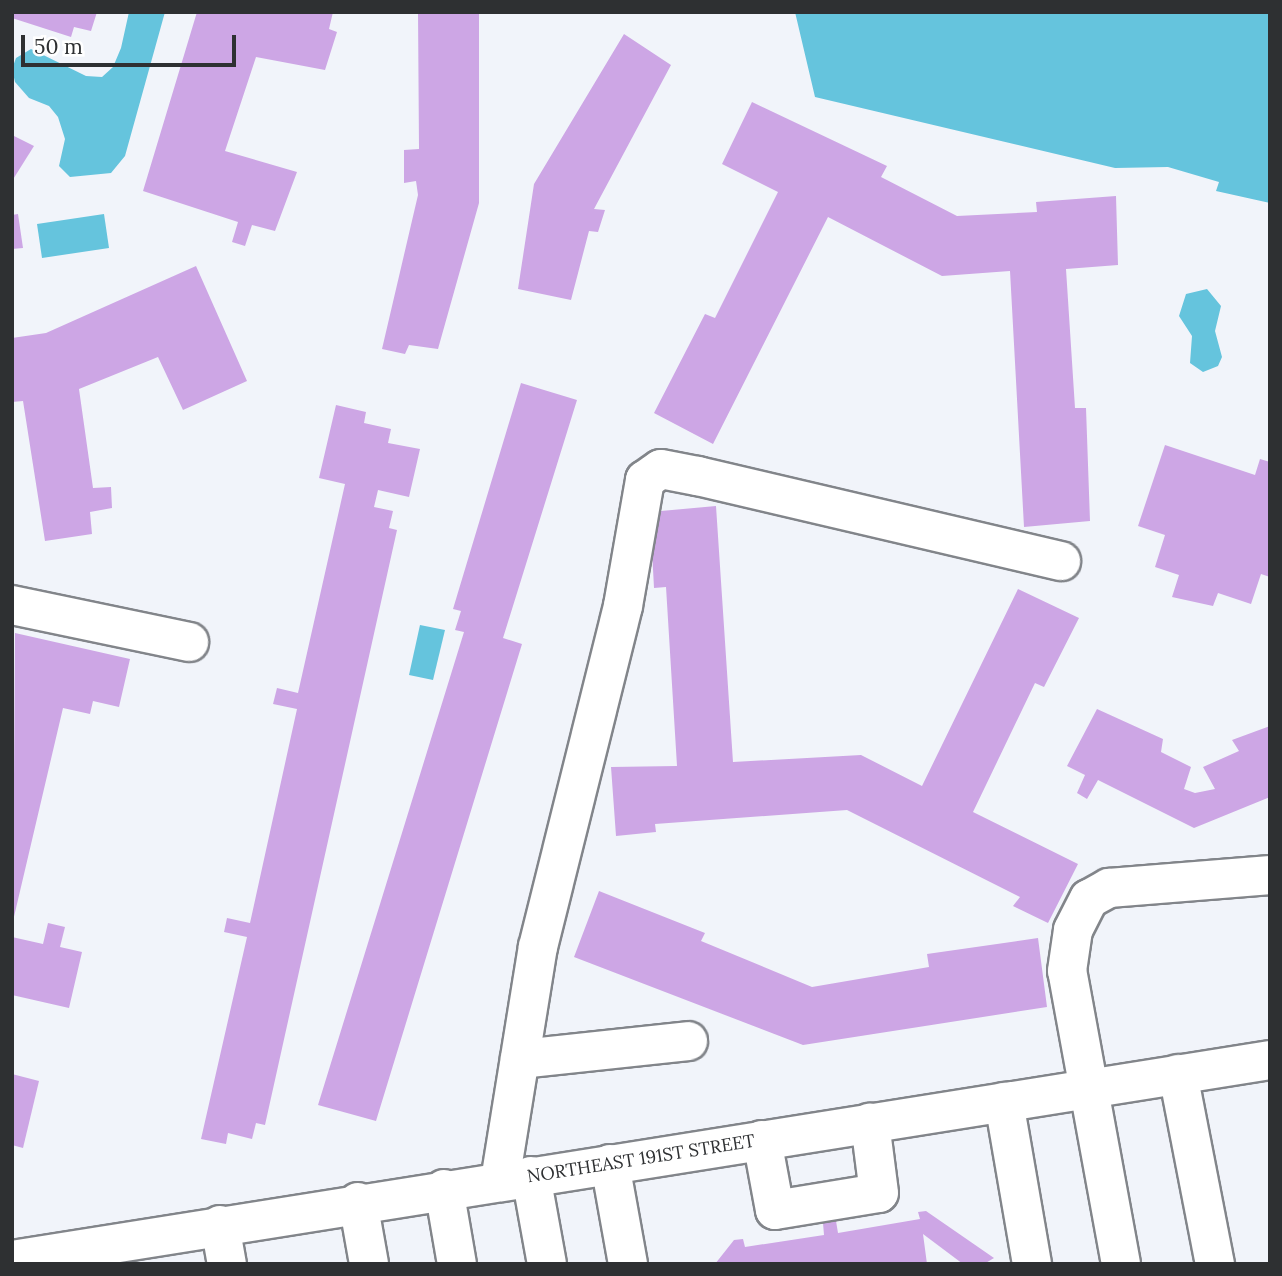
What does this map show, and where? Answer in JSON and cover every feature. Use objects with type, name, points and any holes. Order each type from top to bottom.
[{"type":"street","points":[[547,1264],[515,1179],[520,1059],[538,947],[623,606],[645,480],[661,470],[686,474],[1062,561]]},
{"type":"street","points":[[12,605],[190,642]]},
{"type":"street","points":[[1121,1264],[1087,1088],[1068,971],[1073,930],[1089,899],[1109,888],[1270,875]]},
{"type":"street","points":[[520,1059],[688,1041]]},
{"type":"street","name":"NORTHEAST 191ST STREET","points":[[12,1259],[111,1254],[220,1226],[358,1202],[1178,1074],[1269,1064]]},
{"type":"street","points":[[1178,1074],[1215,1264]]},
{"type":"street","points":[[1004,1102],[1032,1264]]},
{"type":"street","points":[[762,1140],[775,1210],[827,1202],[879,1193],[870,1123]]},
{"type":"street","points":[[610,1164],[628,1264]]},
{"type":"street","points":[[444,1189],[457,1264]]},
{"type":"street","points":[[358,1202],[369,1264]]},
{"type":"street","points":[[220,1226],[227,1264]]},
{"type":"water","points":[[129,12],[165,12],[125,156],[111,173],[70,177],[59,166],[65,139],[58,117],[49,106],[29,98],[15,82],[12,69],[16,58],[31,49],[86,76],[102,77],[113,67],[121,48]]},
{"type":"water","points":[[795,12],[1270,12],[1270,203],[1216,191],[1219,182],[1168,167],[1115,168],[815,97]]},
{"type":"water","points":[[104,214],[109,248],[42,258],[37,224]]},
{"type":"water","points":[[1207,289],[1221,306],[1215,331],[1222,357],[1218,366],[1203,372],[1190,363],[1192,336],[1179,316],[1186,294]]},
{"type":"water","points":[[420,625],[445,630],[433,680],[409,675]]},
{"type":"building","points":[[12,12],[97,12],[91,31],[74,27],[71,37],[12,18]]},
{"type":"building","points":[[197,12],[333,12],[329,29],[337,32],[325,70],[256,57],[225,151],[297,172],[275,231],[252,225],[245,246],[232,242],[238,222],[143,191]]},
{"type":"building","points":[[418,12],[479,12],[479,203],[438,349],[409,345],[405,354],[382,349],[418,195],[416,181],[404,183],[404,150],[419,149]]},
{"type":"building","points":[[624,34],[671,65],[594,209],[605,210],[598,232],[589,231],[571,300],[518,289],[534,184]]},
{"type":"building","points":[[752,102],[887,166],[881,177],[957,216],[1037,212],[1036,202],[1116,196],[1118,265],[1066,269],[1075,408],[1086,408],[1090,521],[1024,527],[1010,271],[942,276],[828,217],[713,444],[654,413],[705,314],[715,318],[778,192],[722,164]]},
{"type":"building","points":[[12,135],[34,146],[12,181]]},
{"type":"building","points":[[18,214],[23,248],[12,249],[12,215]]},
{"type":"building","points":[[196,266],[247,381],[183,410],[158,357],[79,389],[93,488],[111,487],[112,508],[90,512],[92,534],[45,541],[23,401],[12,402],[12,338],[46,333]]},
{"type":"building","points":[[521,383],[577,400],[503,638],[522,644],[376,1121],[318,1105],[464,632],[455,630],[461,611],[453,609]]},
{"type":"building","points":[[336,405],[366,412],[364,423],[391,429],[388,443],[420,449],[409,497],[378,490],[374,507],[393,511],[389,528],[397,530],[265,1125],[256,1123],[252,1139],[228,1133],[226,1144],[201,1139],[247,937],[224,932],[227,918],[250,923],[297,709],[273,704],[277,688],[298,693],[345,484],[319,478]]},
{"type":"building","points":[[1165,445],[1255,475],[1260,459],[1270,462],[1270,577],[1261,574],[1251,604],[1218,593],[1213,606],[1172,597],[1179,575],[1155,567],[1165,535],[1138,526]]},
{"type":"building","points":[[716,506],[733,762],[861,755],[922,786],[1018,589],[1079,618],[1044,687],[1035,683],[973,812],[1078,864],[1048,923],[1013,906],[1020,897],[847,810],[655,824],[656,832],[616,836],[611,767],[677,766],[666,587],[654,588],[650,512]]},
{"type":"building","points":[[15,633],[130,659],[119,707],[93,701],[90,714],[63,708],[13,921]]},
{"type":"building","points":[[1097,709],[1163,739],[1161,752],[1191,767],[1184,789],[1195,793],[1215,789],[1203,767],[1239,751],[1232,740],[1270,726],[1270,797],[1194,828],[1098,780],[1087,799],[1077,793],[1085,775],[1067,766]]},
{"type":"building","points":[[599,891],[705,933],[701,941],[812,987],[929,967],[927,954],[1038,938],[1047,1007],[803,1045],[574,957]]},
{"type":"building","points":[[48,923],[65,927],[60,947],[82,952],[69,1008],[12,995],[12,937],[43,944]]},
{"type":"building","points":[[12,1074],[39,1081],[23,1148],[12,1145]]},
{"type":"building","points":[[926,1211],[994,1258],[984,1264],[963,1264],[923,1234],[927,1264],[715,1264],[734,1240],[743,1239],[745,1247],[824,1235],[823,1223],[836,1221],[838,1233],[920,1219],[918,1212]]}]
